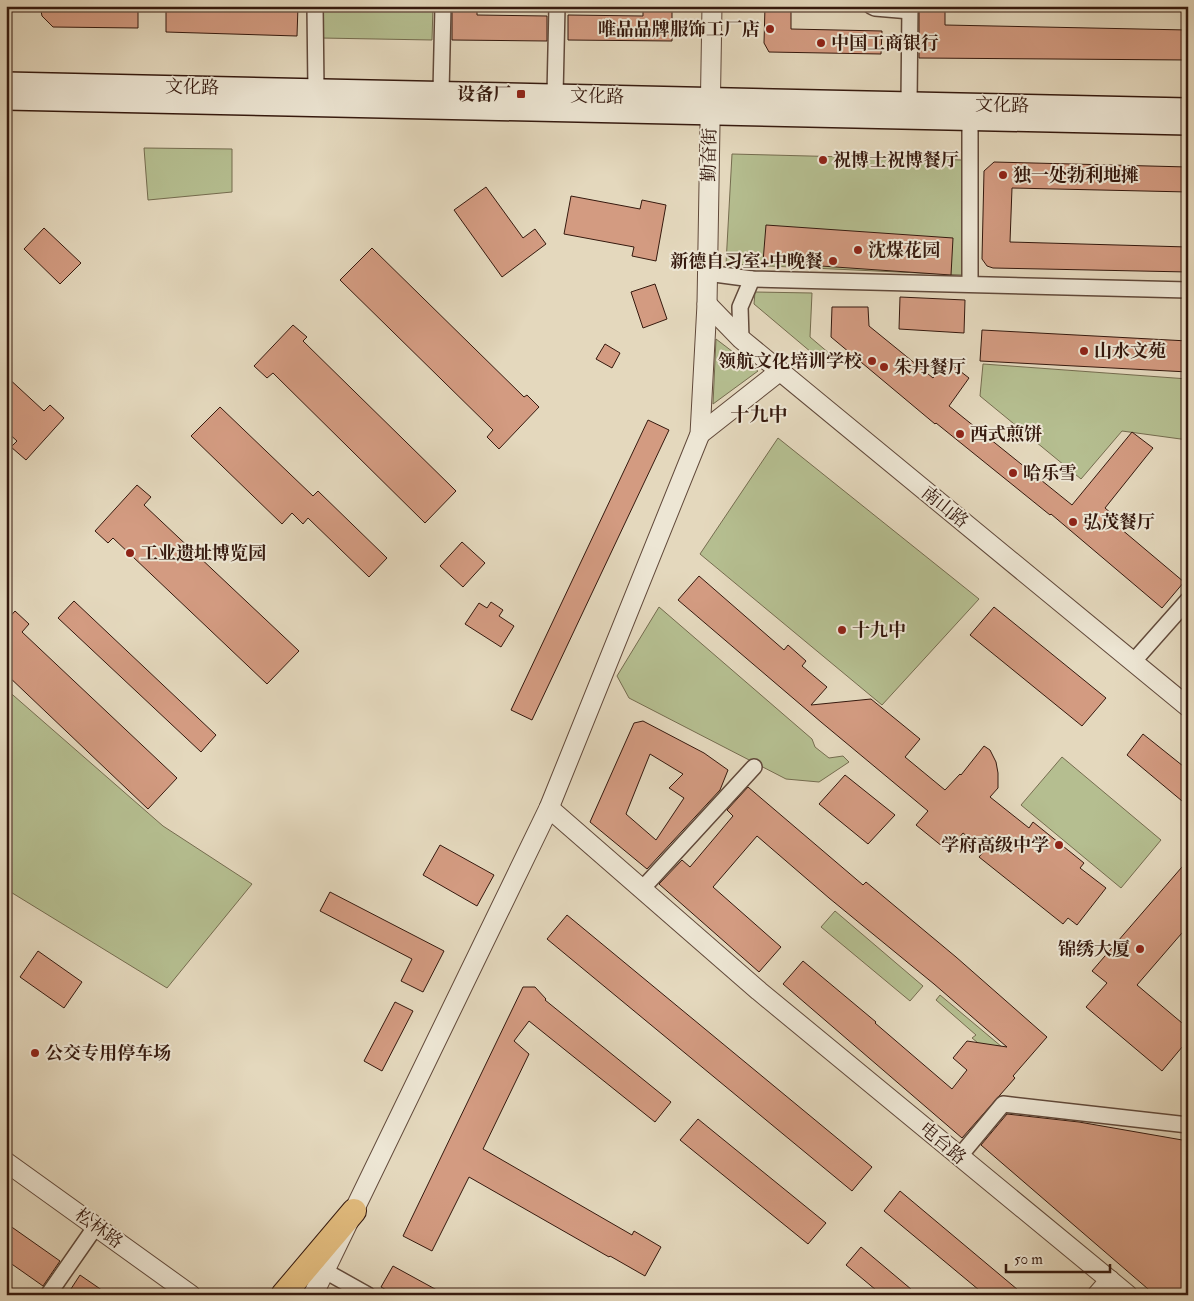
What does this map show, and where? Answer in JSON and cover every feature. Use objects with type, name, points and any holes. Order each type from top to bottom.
[{"type":"main road","name":"文化路","points":[[6,83],[555,95],[710,106],[970,120],[1188,124]]},
{"type":"main road","name":"文化路","points":[[6,99],[710,106],[909,103],[1188,109]]},
{"type":"main road","points":[[283,1295],[354,1211]]},
{"type":"street","points":[[315,6],[316,90]]},
{"type":"street","points":[[441,92],[443,6]]},
{"type":"street","points":[[555,95],[558,6]]},
{"type":"street","name":"勤奋街","points":[[700,434],[707,304],[712,6]]},
{"type":"street","points":[[871,6],[874,8],[910,9],[909,103]]},
{"type":"street","points":[[970,120],[970,284]]},
{"type":"street","points":[[707,273],[752,278],[1188,290]]},
{"type":"street","points":[[741,339],[740,307],[752,278]]},
{"type":"street","name":"南山路","points":[[707,304],[741,339],[1188,707]]},
{"type":"street","points":[[313,1295],[549,808],[700,434],[780,371]]},
{"type":"street","points":[[1134,662],[1188,600]]},
{"type":"street","points":[[642,889],[754,767]]},
{"type":"street","name":"电台路","points":[[549,808],[759,991],[1128,1295]]},
{"type":"street","points":[[960,1157],[1003,1104],[1188,1125]]},
{"type":"street","name":"松林路","points":[[6,1162],[191,1295]]},
{"type":"street","points":[[48,1295],[96,1226]]},
{"type":"street","points":[[325,1271],[368,1295]]},
{"type":"street","points":[[1097,1295],[1110,1280]]},
{"type":"green space","points":[[321,6],[433,6],[432,40],[321,38]]},
{"type":"green space","points":[[144,148],[232,149],[232,192],[148,200]]},
{"type":"green space","points":[[732,154],[962,160],[962,275],[726,264]]},
{"type":"green space","points":[[755,292],[812,293],[810,337],[830,354],[824,363],[754,304]]},
{"type":"green space","points":[[716,339],[758,371],[713,404]]},
{"type":"green space","points":[[983,364],[1188,379],[1188,440],[1122,431],[1081,479],[980,396]]},
{"type":"green space","points":[[778,438],[979,599],[882,705],[700,554]]},
{"type":"green space","points":[[659,607],[812,739],[815,747],[829,758],[843,756],[849,762],[819,782],[786,779],[629,698],[617,676]]},
{"type":"green space","points":[[6,689],[163,826],[252,884],[167,988],[9,891],[6,895]]},
{"type":"green space","points":[[1062,757],[1161,840],[1121,888],[1021,805]]},
{"type":"green space","points":[[835,911],[923,986],[910,1001],[821,927]]},
{"type":"green space","points":[[940,995],[1002,1047],[994,1056],[972,1038],[976,1035],[936,1000]]},
{"type":"building","points":[[40,6],[138,6],[138,28],[53,27],[42,16]]},
{"type":"building","points":[[166,6],[298,6],[297,36],[166,32]]},
{"type":"building","points":[[452,6],[477,6],[477,15],[547,16],[547,41],[452,40]]},
{"type":"building","points":[[643,6],[672,6],[672,41],[568,40],[568,15],[643,16]]},
{"type":"building","points":[[765,6],[791,6],[791,29],[882,31],[881,54],[769,52],[764,43]]},
{"type":"building","points":[[919,6],[945,6],[945,25],[1188,30],[1188,60],[919,58]]},
{"type":"building","points":[[994,162],[1188,167],[1188,192],[1012,188],[1010,242],[1188,247],[1188,272],[993,268],[987,266],[982,259],[984,171]]},
{"type":"building","points":[[486,187],[523,238],[535,229],[546,244],[502,277],[454,210]]},
{"type":"building","points":[[571,196],[640,209],[642,200],[666,205],[656,261],[632,256],[634,247],[564,234]]},
{"type":"building","name":"沈煤花园","points":[[766,225],[953,238],[951,275],[763,262]]},
{"type":"building","points":[[44,228],[81,263],[60,284],[24,249]]},
{"type":"building","points":[[372,248],[524,397],[527,395],[539,407],[499,449],[487,437],[493,430],[340,280]]},
{"type":"building","points":[[655,284],[667,319],[643,328],[631,292]]},
{"type":"building","points":[[900,297],[965,300],[964,333],[899,329]]},
{"type":"building","points":[[832,307],[868,307],[869,326],[933,378],[947,361],[969,378],[949,406],[1072,505],[1132,432],[1153,448],[1105,508],[1112,514],[1108,518],[1184,582],[1162,608],[1051,514],[935,424],[831,337]]},
{"type":"building","points":[[293,325],[307,337],[303,341],[456,491],[425,523],[273,373],[267,378],[254,366]]},
{"type":"building","name":"山水文苑","points":[[982,330],[1188,341],[1188,372],[980,361]]},
{"type":"building","points":[[605,344],[620,353],[612,368],[596,359]]},
{"type":"building","points":[[6,376],[44,411],[50,405],[64,418],[26,460],[11,447],[17,441],[6,431]]},
{"type":"building","points":[[220,407],[313,496],[318,491],[387,558],[369,577],[308,518],[303,524],[292,513],[282,524],[191,436]]},
{"type":"building","points":[[648,420],[669,430],[532,720],[511,710]]},
{"type":"building","points":[[137,485],[151,497],[144,505],[299,651],[267,684],[113,538],[108,543],[95,531]]},
{"type":"building","points":[[462,542],[485,563],[463,587],[440,566]]},
{"type":"building","points":[[699,576],[784,650],[788,645],[806,661],[802,666],[827,687],[811,705],[871,699],[920,739],[905,757],[945,790],[961,775],[984,746],[990,750],[996,762],[998,788],[990,797],[1029,828],[1033,822],[1084,863],[1080,868],[1106,888],[1077,925],[1068,918],[1063,924],[979,857],[985,850],[963,833],[948,851],[916,825],[928,811],[678,600]]},
{"type":"building","points":[[74,601],[216,735],[201,752],[58,618]]},
{"type":"building","points":[[491,602],[503,610],[499,616],[514,626],[501,647],[465,624],[479,603],[487,608]]},
{"type":"building","points":[[994,607],[1106,698],[1082,726],[970,635]]},
{"type":"building","points":[[15,611],[29,624],[22,632],[177,778],[148,809],[6,674],[6,621]]},
{"type":"building","points":[[643,721],[704,753],[728,770],[720,790],[647,869],[590,822],[634,723]],"holes":[[[650,754],[683,774],[669,788],[684,798],[656,840],[626,814]]]},
{"type":"building","points":[[1143,734],[1188,770],[1188,806],[1127,755]]},
{"type":"building","points":[[845,775],[895,815],[868,844],[819,804]]},
{"type":"building","points":[[748,787],[863,885],[866,882],[956,957],[1047,1037],[1013,1076],[1015,1078],[962,1138],[783,984],[803,961],[952,1089],[967,1070],[953,1058],[967,1041],[1007,1047],[934,984],[757,836],[713,887],[781,947],[759,972],[659,884],[682,860],[690,867],[733,816],[727,810]]},
{"type":"building","points":[[440,845],[494,875],[477,906],[423,875]]},
{"type":"building","name":"锦绣大厦","points":[[1188,860],[1188,926],[1137,985],[1188,1028],[1188,1040],[1162,1071],[1086,1007],[1107,983],[1092,971]]},
{"type":"building","points":[[330,892],[444,951],[423,992],[401,981],[412,959],[320,911]]},
{"type":"building","points":[[567,915],[872,1167],[852,1191],[547,939]]},
{"type":"building","points":[[38,951],[82,982],[64,1008],[20,977]]},
{"type":"building","points":[[523,987],[535,987],[545,1000],[671,1102],[655,1122],[529,1021],[514,1041],[529,1054],[483,1149],[632,1235],[634,1231],[661,1247],[645,1276],[469,1177],[432,1251],[403,1236]]},
{"type":"building","points":[[395,1002],[413,1011],[382,1071],[364,1061]]},
{"type":"building","points":[[1007,1114],[1079,1122],[1188,1141],[1188,1295],[1155,1295],[981,1145]]},
{"type":"building","points":[[698,1119],[826,1223],[808,1244],[680,1140]]},
{"type":"building","points":[[900,1191],[1024,1295],[985,1295],[884,1211]]},
{"type":"building","points":[[6,1223],[60,1261],[43,1286],[6,1260]]},
{"type":"building","points":[[861,1247],[918,1295],[882,1295],[846,1265]]},
{"type":"building","points":[[393,1266],[446,1295],[395,1295],[381,1287]]},
{"type":"building","points":[[80,1275],[109,1295],[67,1295]]},
{"type":"place","name":"唯品品牌服饰工厂店","points":[[770,29]]},
{"type":"place","name":"中国工商银行","points":[[821,43]]},
{"type":"place","name":"设备厂","points":[[521,94]]},
{"type":"place","name":"祝博士祝博餐厅","points":[[823,160]]},
{"type":"place","name":"独一处勃利地摊","points":[[1003,175]]},
{"type":"place","name":"沈煤花园","points":[[858,250]]},
{"type":"place","name":"新德自习室+中晚餐","points":[[833,261]]},
{"type":"place","name":"山水文苑","points":[[1084,351]]},
{"type":"place","name":"领航文化培训学校","points":[[872,361]]},
{"type":"place","name":"朱丹餐厅","points":[[884,367]]},
{"type":"place","name":"西式煎饼","points":[[960,434]]},
{"type":"place","name":"哈乐雪","points":[[1013,473]]},
{"type":"place","name":"弘茂餐厅","points":[[1073,522]]},
{"type":"place","name":"工业遗址博览园","points":[[130,553]]},
{"type":"place","name":"十九中","points":[[842,630]]},
{"type":"place","name":"学府高级中学","points":[[1059,845]]},
{"type":"place","name":"锦绣大厦","points":[[1140,949]]},
{"type":"place","name":"公交专用停车场","points":[[35,1053]]},
{"type":"district","name":"十九中","points":[[759,414]]}]
